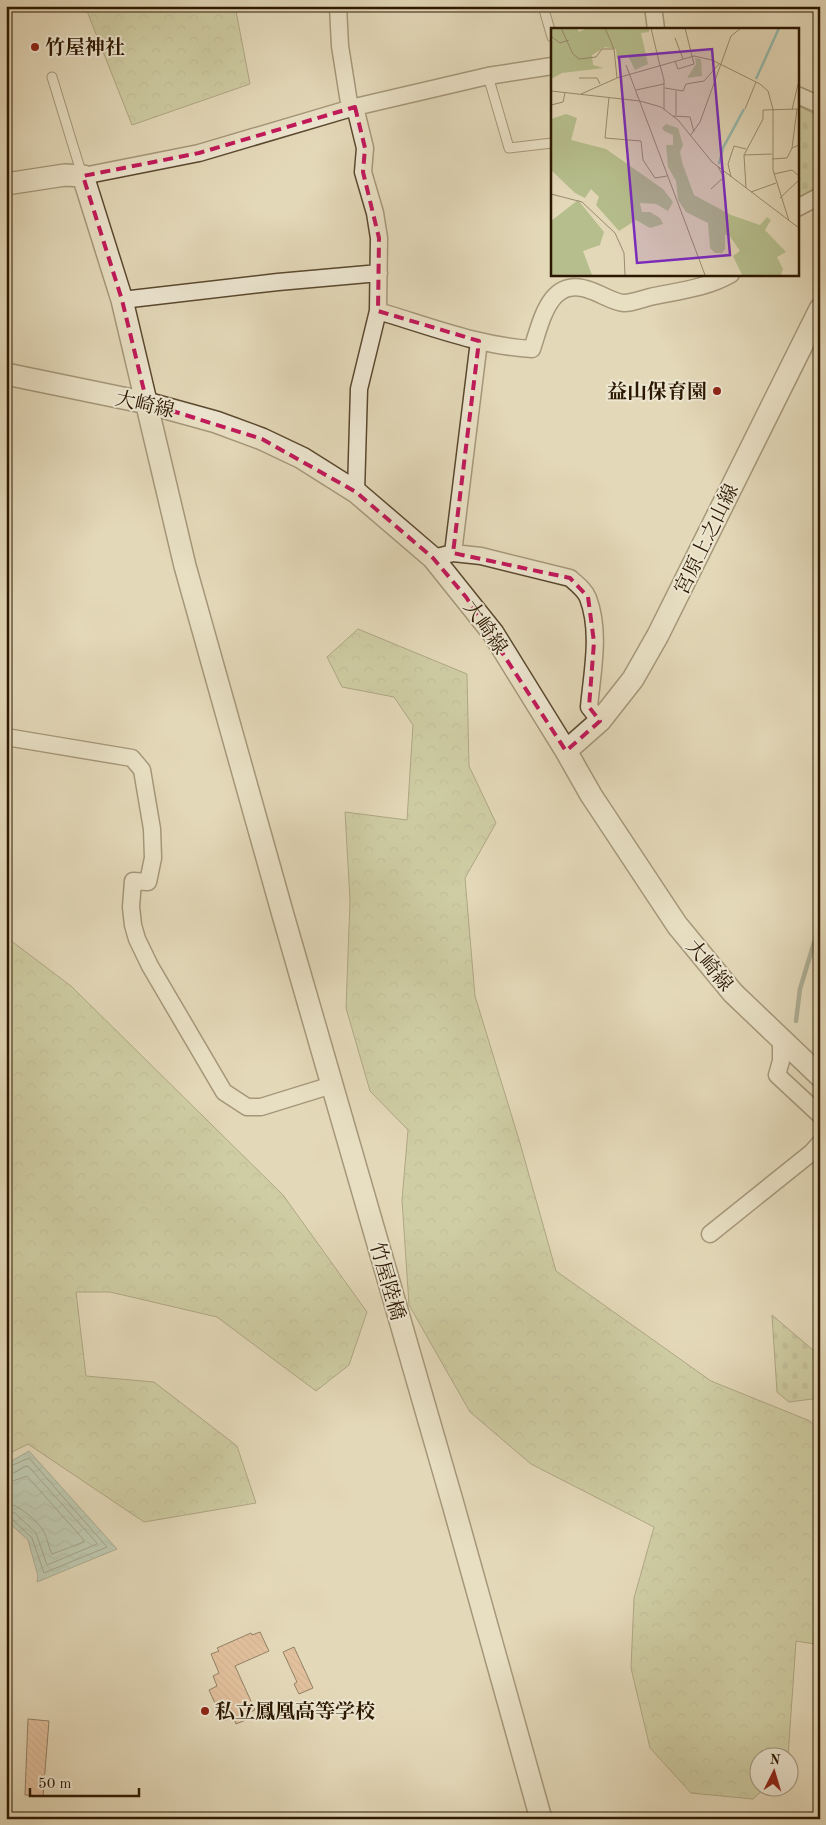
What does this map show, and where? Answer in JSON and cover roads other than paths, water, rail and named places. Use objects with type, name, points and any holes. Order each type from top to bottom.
[{"type":"street","points":[[338,6],[340,46],[352,108],[365,148],[363,172],[375,214],[379,238],[378,311],[359,389],[356,492]]},
{"type":"street","points":[[653,6],[656,28]]},
{"type":"street","points":[[6,184],[65,175],[83,176],[199,153],[352,108],[488,76],[551,66]]},
{"type":"street","points":[[798,95],[820,105]]},
{"type":"street","name":"竹屋陸橋","points":[[83,176],[122,300],[185,566],[282,915],[411,1360],[540,1819]]},
{"type":"street","points":[[798,207],[820,196]]},
{"type":"street","points":[[122,300],[278,282],[379,273]]},
{"type":"street","points":[[378,311],[479,341],[511,348],[532,349],[549,303],[556,294],[575,286],[623,303],[709,285],[729,275]]},
{"type":"street","name":"宮原上之山線","points":[[566,751],[600,721],[633,679],[658,635],[820,309]]},
{"type":"street","points":[[479,341],[443,556],[482,556],[570,578],[579,585],[588,597],[593,618],[594,642],[589,707],[600,721]]},
{"type":"street","name":"大崎線","points":[[6,374],[147,402],[216,422],[262,439],[302,458],[356,492],[443,556],[493,633],[591,795],[677,925],[733,993],[781,1041],[820,1076]]},
{"type":"street","points":[[6,737],[132,758],[142,770],[152,822],[153,858],[148,882],[133,881],[132,925],[150,966],[224,1092],[247,1107],[261,1107],[332,1085]]},
{"type":"street","points":[[781,1041],[781,1061],[777,1075],[820,1115]]},
{"type":"street","points":[[710,1234],[820,1143]]},
{"type":"lane","points":[[543,6],[551,34]]},
{"type":"lane","points":[[488,76],[509,148],[551,143]]},
{"type":"lane","points":[[52,77],[83,176]]},
{"type":"water","points":[[29,1451],[117,1549],[37,1582],[38,1576],[28,1540],[6,1520],[6,1464]]},
{"type":"waterway","points":[[796,1021],[800,989],[820,923]]},
{"type":"place","name":"竹屋神社","points":[[35,47]]},
{"type":"place","name":"益山保育園","points":[[717,391]]},
{"type":"place","name":"私立鳳凰高等学校","points":[[205,1711]]}]
